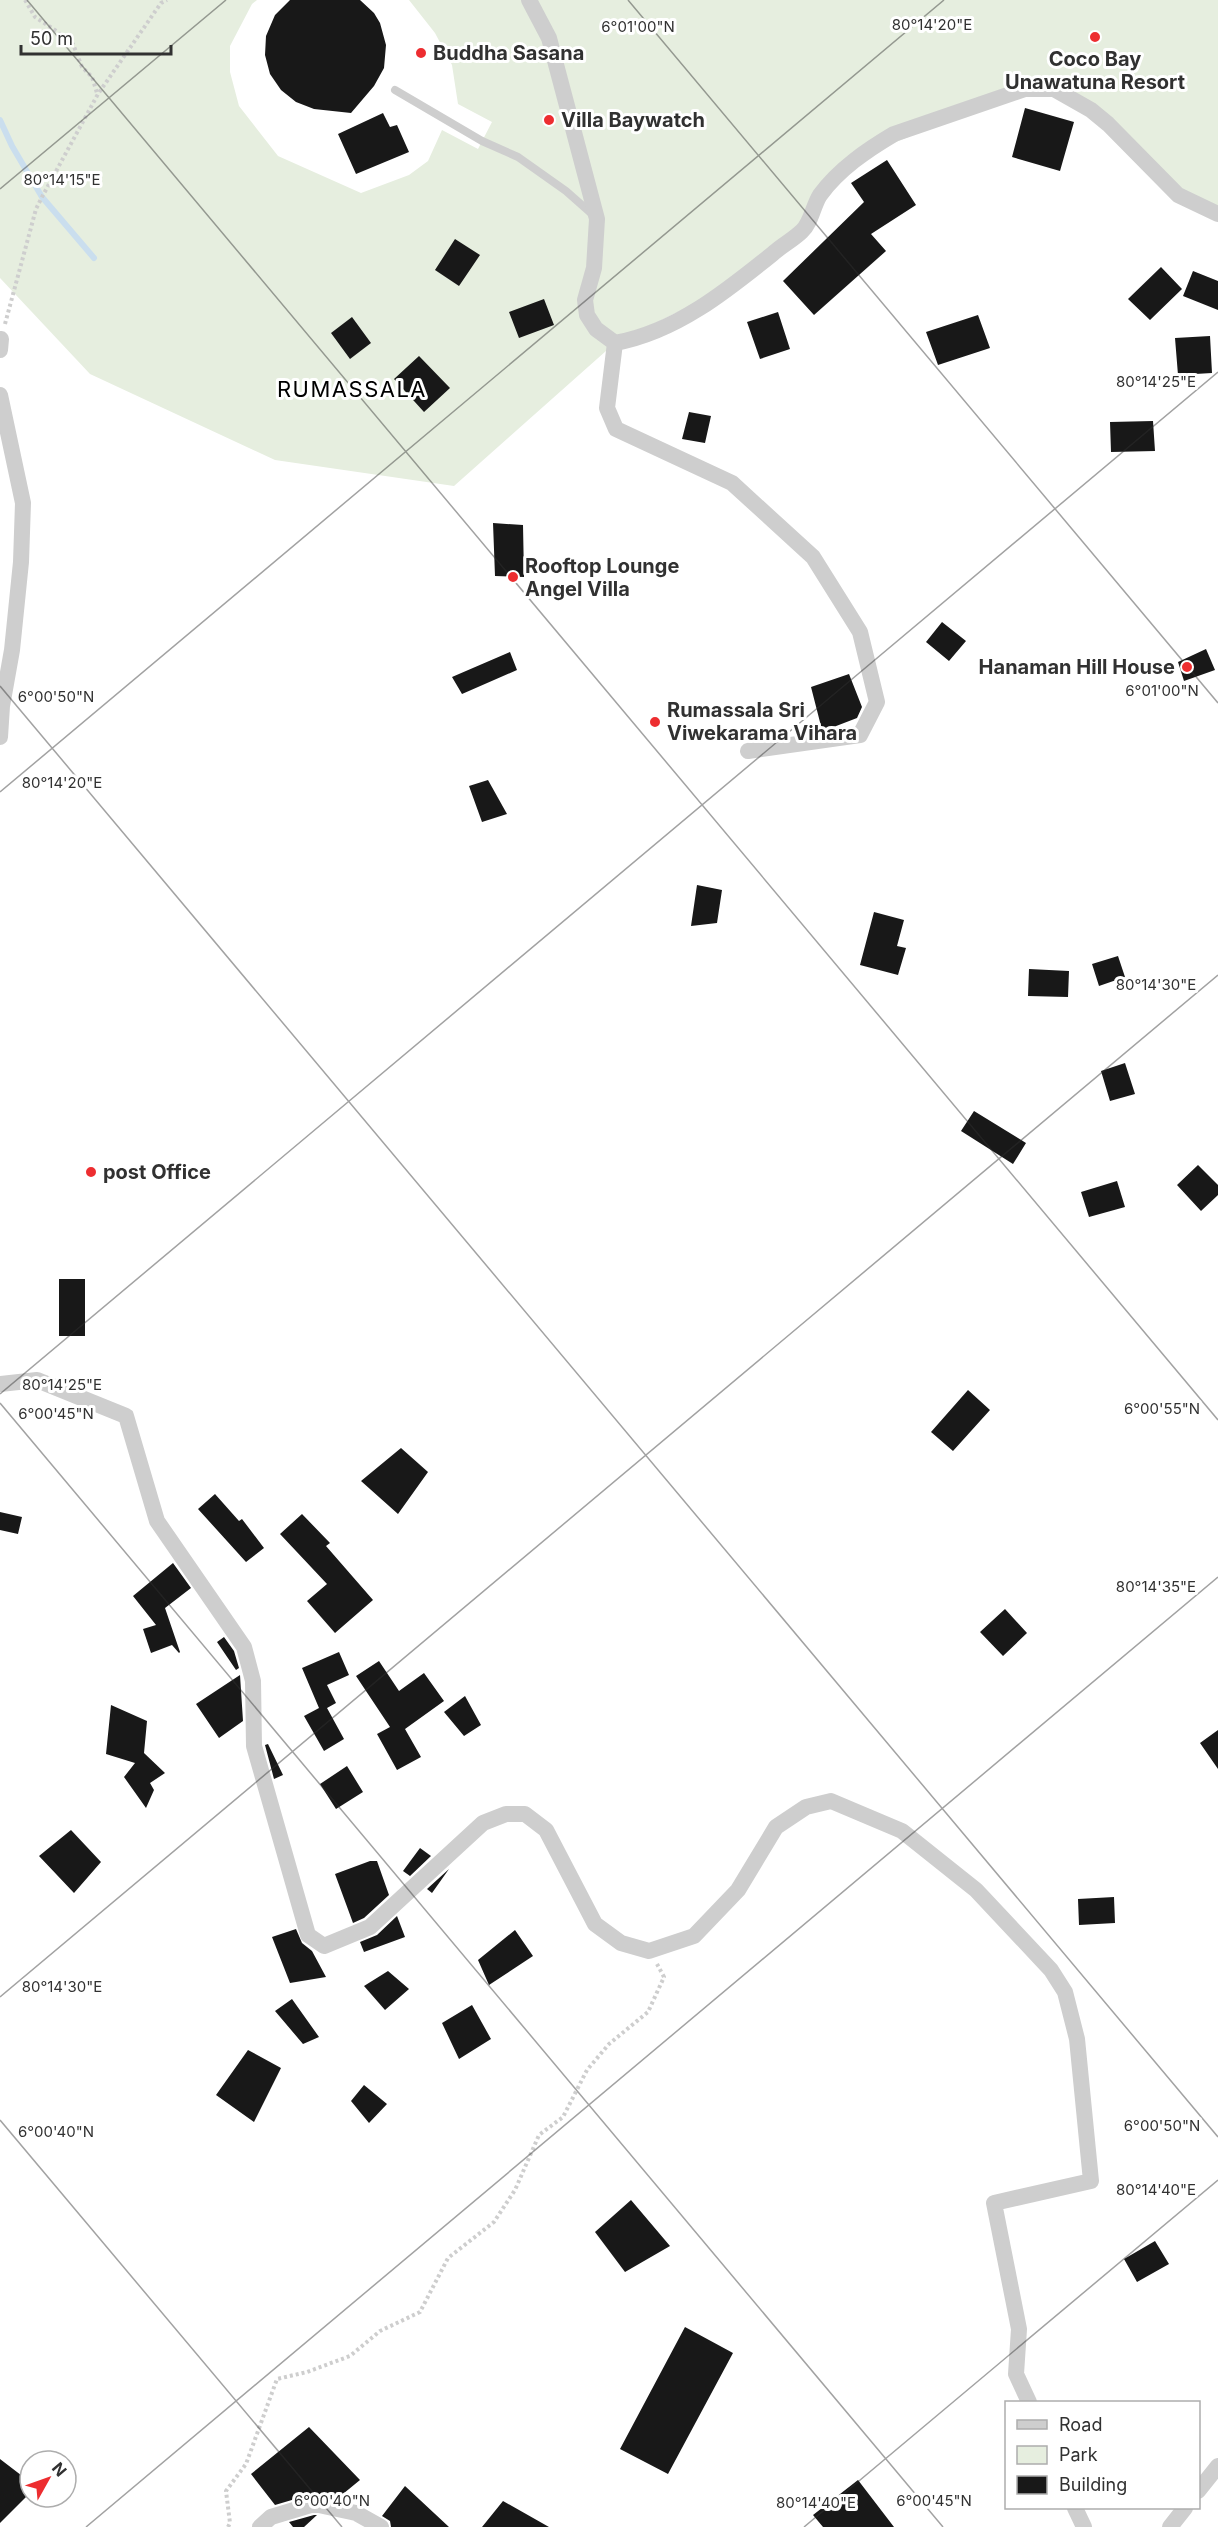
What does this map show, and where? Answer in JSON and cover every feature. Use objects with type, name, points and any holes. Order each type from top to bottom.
[{"type":"street","points":[[529,0],[549,38],[597,219],[594,268],[585,300],[587,315],[596,329],[615,343],[637,339],[666,326],[702,307],[742,280],[804,230],[820,195],[857,158],[874,146],[894,134],[1025,89],[1054,89],[1091,110],[1178,195],[1218,214]]},
{"type":"street","points":[[615,343],[607,408],[616,429],[732,483],[813,557],[860,632],[877,702],[860,735],[748,751]]},
{"type":"street","points":[[0,395],[22,503],[21,561],[0,737]]},
{"type":"street","points":[[0,1384],[37,1380],[126,1416],[157,1521],[244,1647],[253,1681],[254,1746],[308,1935],[324,1946],[370,1927],[483,1823],[506,1814],[525,1814],[546,1830],[595,1924],[621,1943],[649,1951],[694,1936],[738,1890],[776,1827],[806,1807],[831,1801],[902,1831],[976,1890],[1051,1970],[1065,1992],[1077,2039],[1091,2181],[994,2203],[1019,2329],[1016,2374],[1028,2401]]},
{"type":"street","points":[[1200,2488],[1218,2466]]},
{"type":"street","points":[[260,2527],[271,2517],[314,2504],[356,2513],[381,2527]]},
{"type":"street","points":[[1075,2509],[1084,2527]]},
{"type":"street","points":[[1170,2527],[1184,2509]]},
{"type":"lane","points":[[395,90],[482,141],[518,157],[566,191],[597,219]]},
{"type":"path","points":[[25,0],[35,17],[58,32],[65,43],[73,44],[82,67],[92,77],[98,94]]},
{"type":"path","points":[[1,345],[36,209],[98,94],[161,3],[167,0]]},
{"type":"path","points":[[228,2527],[230,2523],[226,2491],[246,2464],[277,2379],[307,2372],[350,2356],[380,2331],[420,2312],[448,2258],[494,2222],[515,2190],[539,2135],[563,2117],[587,2070],[609,2044],[648,2012],[664,1977],[649,1951]]},
{"type":"green space","points":[[0,0],[257,0],[252,4],[230,46],[230,72],[239,106],[278,156],[361,193],[409,175],[428,161],[442,130],[478,149],[492,122],[458,104],[452,65],[435,33],[409,0],[1218,0],[1218,214],[1195,205],[1062,92],[1025,89],[857,158],[804,230],[742,280],[615,343],[454,486],[275,460],[90,374],[0,278]]},
{"type":"building","points":[[290,0],[360,0],[374,13],[380,23],[386,45],[384,68],[374,86],[351,113],[314,109],[296,102],[281,90],[270,74],[265,55],[266,36],[275,15]]},
{"type":"building","points":[[1025,108],[1074,122],[1060,171],[1012,157]]},
{"type":"building","points":[[383,113],[390,127],[397,125],[409,152],[356,174],[338,134]]},
{"type":"building","points":[[887,160],[916,205],[871,234],[886,251],[814,315],[783,281],[864,202],[851,183]]},
{"type":"building","points":[[455,239],[480,255],[459,286],[435,270]]},
{"type":"building","points":[[1161,267],[1182,289],[1150,320],[1128,299]]},
{"type":"building","points":[[1193,271],[1218,281],[1218,310],[1183,296]]},
{"type":"building","points":[[544,299],[554,325],[519,338],[509,312]]},
{"type":"building","points":[[778,312],[790,349],[760,359],[747,322]]},
{"type":"building","points":[[978,315],[990,348],[938,365],[926,332]]},
{"type":"building","points":[[352,317],[371,343],[350,359],[331,333]]},
{"type":"building","points":[[1210,336],[1212,373],[1178,375],[1175,338]]},
{"type":"building","points":[[419,356],[450,388],[424,412],[394,379]]},
{"type":"building","points":[[689,412],[711,416],[705,443],[682,439]]},
{"type":"building","points":[[1153,421],[1155,451],[1111,452],[1110,422]]},
{"type":"building","points":[[493,523],[523,525],[524,577],[495,576]]},
{"type":"building","points":[[942,622],[966,641],[949,661],[926,642]]},
{"type":"building","points":[[1206,649],[1215,670],[1184,681],[1178,662]]},
{"type":"building","points":[[510,652],[517,670],[462,694],[452,677]]},
{"type":"building","points":[[849,674],[862,707],[857,718],[822,730],[811,687]]},
{"type":"building","points":[[488,780],[507,814],[482,822],[469,786]]},
{"type":"building","points":[[697,885],[722,890],[717,923],[691,926]]},
{"type":"building","points":[[874,912],[904,920],[897,946],[906,948],[898,975],[860,965]]},
{"type":"building","points":[[1118,956],[1125,977],[1099,986],[1092,964]]},
{"type":"building","points":[[1029,969],[1069,971],[1068,997],[1028,996]]},
{"type":"building","points":[[1125,1063],[1135,1094],[1110,1101],[1101,1071]]},
{"type":"building","points":[[974,1111],[1026,1143],[1013,1164],[961,1131]]},
{"type":"building","points":[[1198,1165],[1218,1185],[1218,1195],[1201,1211],[1177,1185]]},
{"type":"building","points":[[1117,1181],[1125,1207],[1089,1217],[1081,1192]]},
{"type":"building","points":[[59,1279],[85,1279],[85,1336],[59,1336]]},
{"type":"building","points":[[968,1390],[990,1410],[953,1451],[931,1432]]},
{"type":"building","points":[[401,1448],[428,1472],[398,1514],[361,1481]]},
{"type":"building","points":[[215,1494],[239,1521],[242,1519],[264,1548],[246,1562],[198,1509]]},
{"type":"building","points":[[0,1512],[22,1517],[18,1534],[0,1530]]},
{"type":"building","points":[[302,1514],[330,1543],[326,1546],[373,1600],[335,1633],[307,1601],[327,1584],[280,1534]]},
{"type":"building","points":[[173,1563],[191,1588],[165,1608],[180,1652],[172,1645],[151,1653],[143,1629],[156,1625],[133,1596]]},
{"type":"building","points":[[1005,1609],[1027,1633],[1003,1656],[980,1632]]},
{"type":"building","points":[[224,1637],[234,1651],[239,1668],[236,1670],[217,1642]]},
{"type":"building","points":[[339,1652],[349,1675],[327,1685],[336,1703],[327,1708],[344,1739],[324,1751],[304,1716],[319,1708],[302,1668]]},
{"type":"building","points":[[379,1661],[399,1691],[424,1673],[444,1701],[405,1729],[421,1757],[397,1770],[377,1734],[390,1727],[356,1676]]},
{"type":"building","points":[[240,1675],[243,1721],[219,1738],[196,1704]]},
{"type":"building","points":[[465,1696],[481,1725],[464,1736],[444,1712]]},
{"type":"building","points":[[111,1705],[147,1721],[144,1753],[165,1773],[150,1783],[154,1790],[146,1808],[124,1777],[135,1763],[106,1754]]},
{"type":"building","points":[[1218,1730],[1218,1769],[1200,1743]]},
{"type":"building","points":[[268,1744],[283,1775],[274,1779],[265,1745]]},
{"type":"building","points":[[347,1766],[363,1792],[336,1809],[320,1784]]},
{"type":"building","points":[[71,1830],[101,1862],[74,1893],[39,1856]]},
{"type":"building","points":[[420,1848],[431,1856],[410,1876],[403,1871]]},
{"type":"building","points":[[370,1861],[377,1861],[389,1895],[364,1918],[353,1923],[335,1874]]},
{"type":"building","points":[[449,1869],[432,1893],[427,1889]]},
{"type":"building","points":[[1114,1897],[1115,1923],[1079,1925],[1078,1899]]},
{"type":"building","points":[[397,1916],[405,1937],[364,1952],[360,1942],[377,1935]]},
{"type":"building","points":[[296,1929],[302,1943],[312,1951],[326,1977],[290,1983],[272,1937]]},
{"type":"building","points":[[515,1930],[533,1956],[489,1985],[478,1960]]},
{"type":"building","points":[[388,1971],[409,1989],[385,2010],[364,1986]]},
{"type":"building","points":[[292,1999],[319,2037],[303,2044],[275,2011]]},
{"type":"building","points":[[472,2005],[491,2039],[459,2059],[442,2023]]},
{"type":"building","points":[[248,2050],[281,2068],[254,2122],[216,2095]]},
{"type":"building","points":[[364,2085],[387,2104],[369,2123],[351,2101]]},
{"type":"building","points":[[631,2200],[670,2246],[625,2272],[595,2232]]},
{"type":"building","points":[[1155,2241],[1169,2264],[1137,2282],[1124,2259]]},
{"type":"building","points":[[685,2327],[733,2353],[668,2474],[620,2449]]},
{"type":"building","points":[[309,2427],[360,2480],[338,2498],[312,2494],[275,2505],[251,2474]]},
{"type":"building","points":[[0,2459],[18,2473],[18,2505],[0,2523]]},
{"type":"building","points":[[858,2480],[894,2527],[823,2527],[813,2515]]},
{"type":"building","points":[[405,2486],[449,2527],[391,2527],[390,2521],[382,2516]]},
{"type":"building","points":[[503,2501],[549,2527],[482,2527]]},
{"type":"building","points":[[317,2515],[304,2527],[293,2527],[289,2522]]},
{"type":"waterway","points":[[0,120],[12,146],[42,197],[94,258]]},
{"type":"place","name":"Coco Bay Unawatuna Resort","points":[[1095,37]]},
{"type":"place","name":"Buddha Sasana","points":[[421,53]]},
{"type":"place","name":"Villa Baywatch","points":[[549,120]]},
{"type":"place","name":"Rooftop Lounge Angel Villa","points":[[513,577]]},
{"type":"place","name":"Hanaman Hill House","points":[[1187,667]]},
{"type":"place","name":"Rumassala Sri Viwekarama Vihara","points":[[655,722]]},
{"type":"place","name":"post Office","points":[[91,1172]]},
{"type":"district","name":"RUMASSALA","points":[[352,389]]}]
